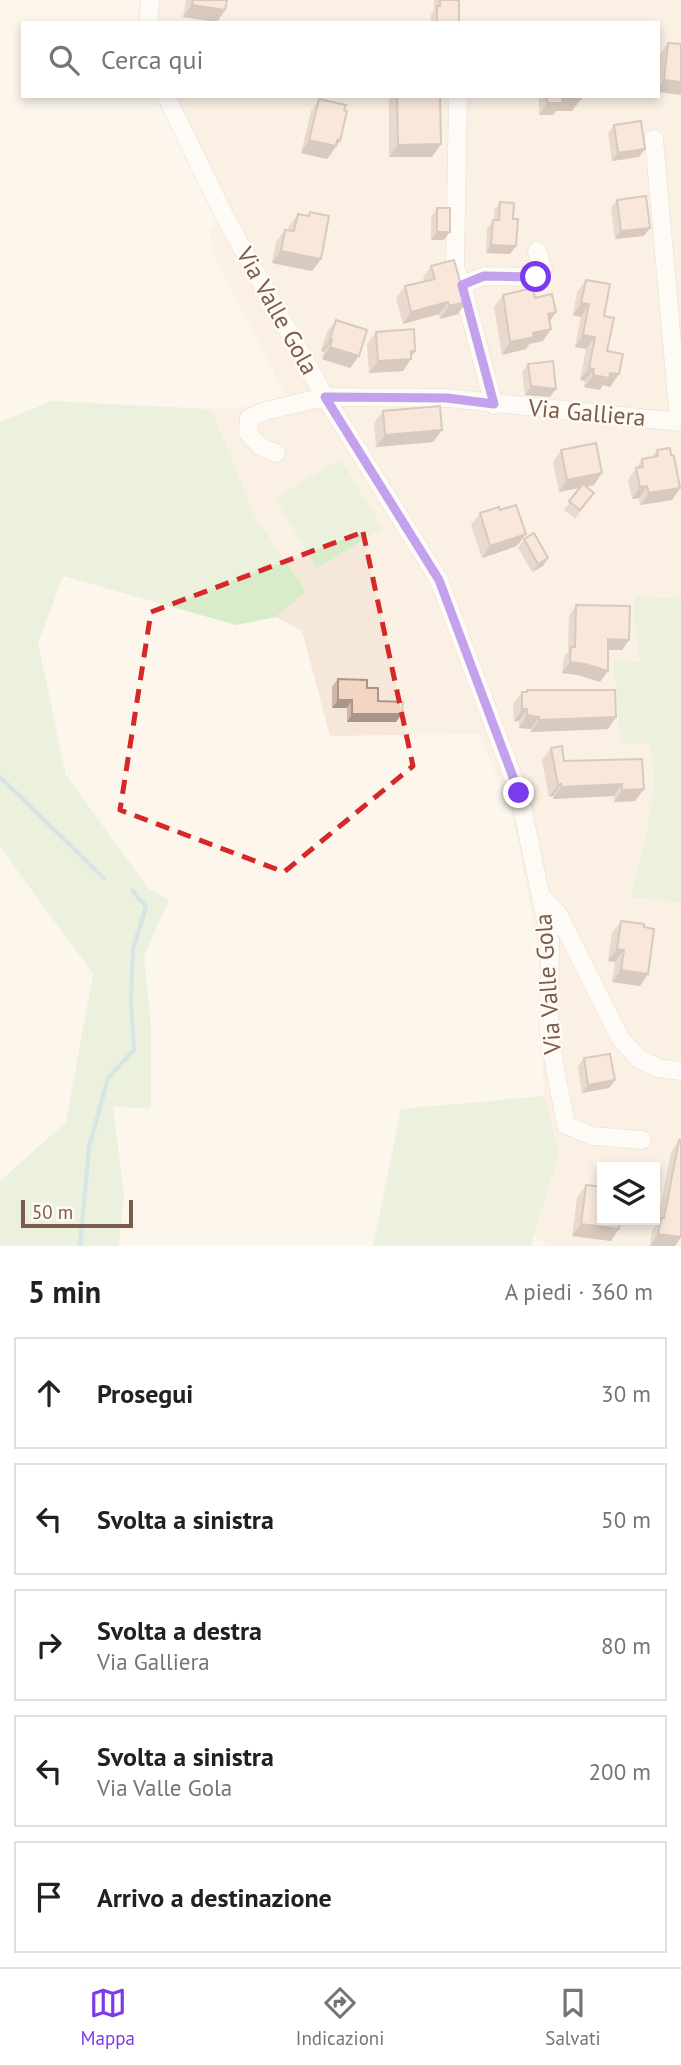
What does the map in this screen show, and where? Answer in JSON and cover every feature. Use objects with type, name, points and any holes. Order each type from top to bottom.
[{"type":"street","points":[[148,21],[150,0]]},
{"type":"street","name":"Via Valle Gola","points":[[167,98],[227,221],[325,397],[439,580],[519,793],[550,940],[549,1036],[566,1125],[592,1136],[642,1140]]},
{"type":"street","points":[[458,98],[455,266],[494,404]]},
{"type":"street","points":[[654,139],[680,422]]},
{"type":"street","points":[[462,285],[484,276],[536,277],[543,269],[537,251]]},
{"type":"street","name":"Via Galliera","points":[[276,453],[261,447],[248,433],[249,418],[265,411],[325,397],[447,398],[680,422]]},
{"type":"street","points":[[541,896],[558,914],[620,1038],[639,1059],[658,1068],[681,1071]]},
{"type":"highlighted area","points":[[363,532],[413,766],[284,872],[120,810],[151,612]]},
{"type":"shaded area","points":[[141,0],[681,0],[681,1246],[547,1246],[535,1236],[559,1153],[544,1096],[538,947],[512,812],[479,734],[330,736],[302,631],[276,617],[305,590],[256,518],[211,409],[289,401],[213,255],[210,228],[219,222],[161,98],[660,98],[660,21],[137,21]]},
{"type":"green space","points":[[52,401],[211,409],[256,518],[306,591],[276,617],[236,625],[63,576],[38,643],[66,775],[149,889],[169,900],[144,956],[151,1027],[151,1109],[113,1106],[124,1194],[119,1246],[0,1246],[0,1181],[66,1122],[93,974],[0,847],[0,422]]},
{"type":"green space","points":[[340,459],[383,528],[317,568],[275,498]]},
{"type":"green space","points":[[636,596],[681,599],[681,902],[631,897],[649,821],[653,763],[650,744],[621,744],[613,660],[640,662],[634,612]]},
{"type":"green space","points":[[544,1096],[559,1153],[531,1246],[373,1246],[401,1109]]},
{"type":"building","points":[[193,0],[227,0],[225,10],[192,5]]},
{"type":"building","points":[[440,0],[459,0],[459,21],[437,21],[437,6],[440,6]]},
{"type":"building","points":[[668,43],[681,44],[681,82],[664,80]]},
{"type":"building","points":[[397,98],[440,98],[441,144],[398,145]]},
{"type":"building","points":[[547,98],[581,98],[562,99],[562,103],[547,103]]},
{"type":"building","points":[[319,99],[346,105],[340,141],[337,140],[336,146],[309,140]]},
{"type":"building","points":[[641,121],[645,149],[618,153],[614,125]]},
{"type":"building","points":[[646,196],[650,228],[621,231],[617,200]]},
{"type":"building","points":[[500,202],[514,203],[513,219],[518,219],[516,246],[491,245],[493,220],[499,220]]},
{"type":"building","points":[[437,208],[450,208],[450,232],[437,232]]},
{"type":"building","points":[[310,212],[329,216],[321,259],[281,251],[285,230],[294,231],[298,214],[309,216]]},
{"type":"building","points":[[454,260],[466,302],[449,306],[448,302],[411,312],[405,286],[435,279],[431,266]]},
{"type":"building","points":[[586,280],[610,284],[604,316],[614,318],[607,351],[623,354],[619,374],[610,373],[609,378],[593,375],[594,369],[589,368],[595,337],[583,335],[589,304],[581,303]]},
{"type":"building","points":[[533,288],[535,298],[552,294],[556,312],[548,314],[551,329],[533,333],[534,337],[510,342],[503,295]]},
{"type":"building","points":[[336,320],[367,330],[359,356],[330,347]]},
{"type":"building","points":[[414,329],[415,351],[411,351],[411,359],[378,361],[376,332]]},
{"type":"building","points":[[553,361],[556,389],[531,386],[528,364]]},
{"type":"building","points":[[440,406],[442,430],[385,435],[383,411]]},
{"type":"building","points":[[596,443],[602,473],[567,480],[561,450]]},
{"type":"building","points":[[670,448],[680,488],[649,493],[647,486],[640,487],[636,468],[643,467],[642,459],[658,456],[657,450]]},
{"type":"building","points":[[583,484],[594,493],[580,510],[569,501]]},
{"type":"building","points":[[516,505],[526,534],[490,546],[480,513]]},
{"type":"building","points":[[534,533],[548,558],[538,564],[524,539]]},
{"type":"building","points":[[576,605],[630,606],[629,640],[608,639],[608,671],[570,662],[571,647],[575,647]]},
{"type":"building","points":[[338,679],[367,680],[367,688],[378,688],[378,701],[403,702],[402,714],[352,714],[352,700],[338,700]]},
{"type":"building","points":[[615,690],[616,717],[539,720],[539,717],[527,715],[527,709],[522,709],[522,692]]},
{"type":"building","points":[[562,746],[564,761],[642,759],[644,789],[622,790],[622,784],[561,787],[561,784],[558,785],[551,748]]},
{"type":"building","points":[[621,921],[644,924],[644,927],[654,929],[648,974],[621,970],[624,950],[617,949]]},
{"type":"building","points":[[610,1054],[615,1080],[588,1085],[584,1058]]},
{"type":"building","points":[[681,1140],[681,1237],[658,1234],[661,1218],[664,1218]]},
{"type":"building","points":[[586,1185],[597,1186],[597,1225],[619,1225],[619,1229],[581,1224]]},
{"type":"waterway","points":[[0,777],[104,878]]},
{"type":"waterway","points":[[80,1246],[89,1147],[108,1078],[134,1050],[131,1000],[133,949],[146,907],[133,891]]},
{"type":"route","points":[[519,793],[439,580],[325,397],[447,398],[494,404],[462,285],[484,276],[536,277]]}]
